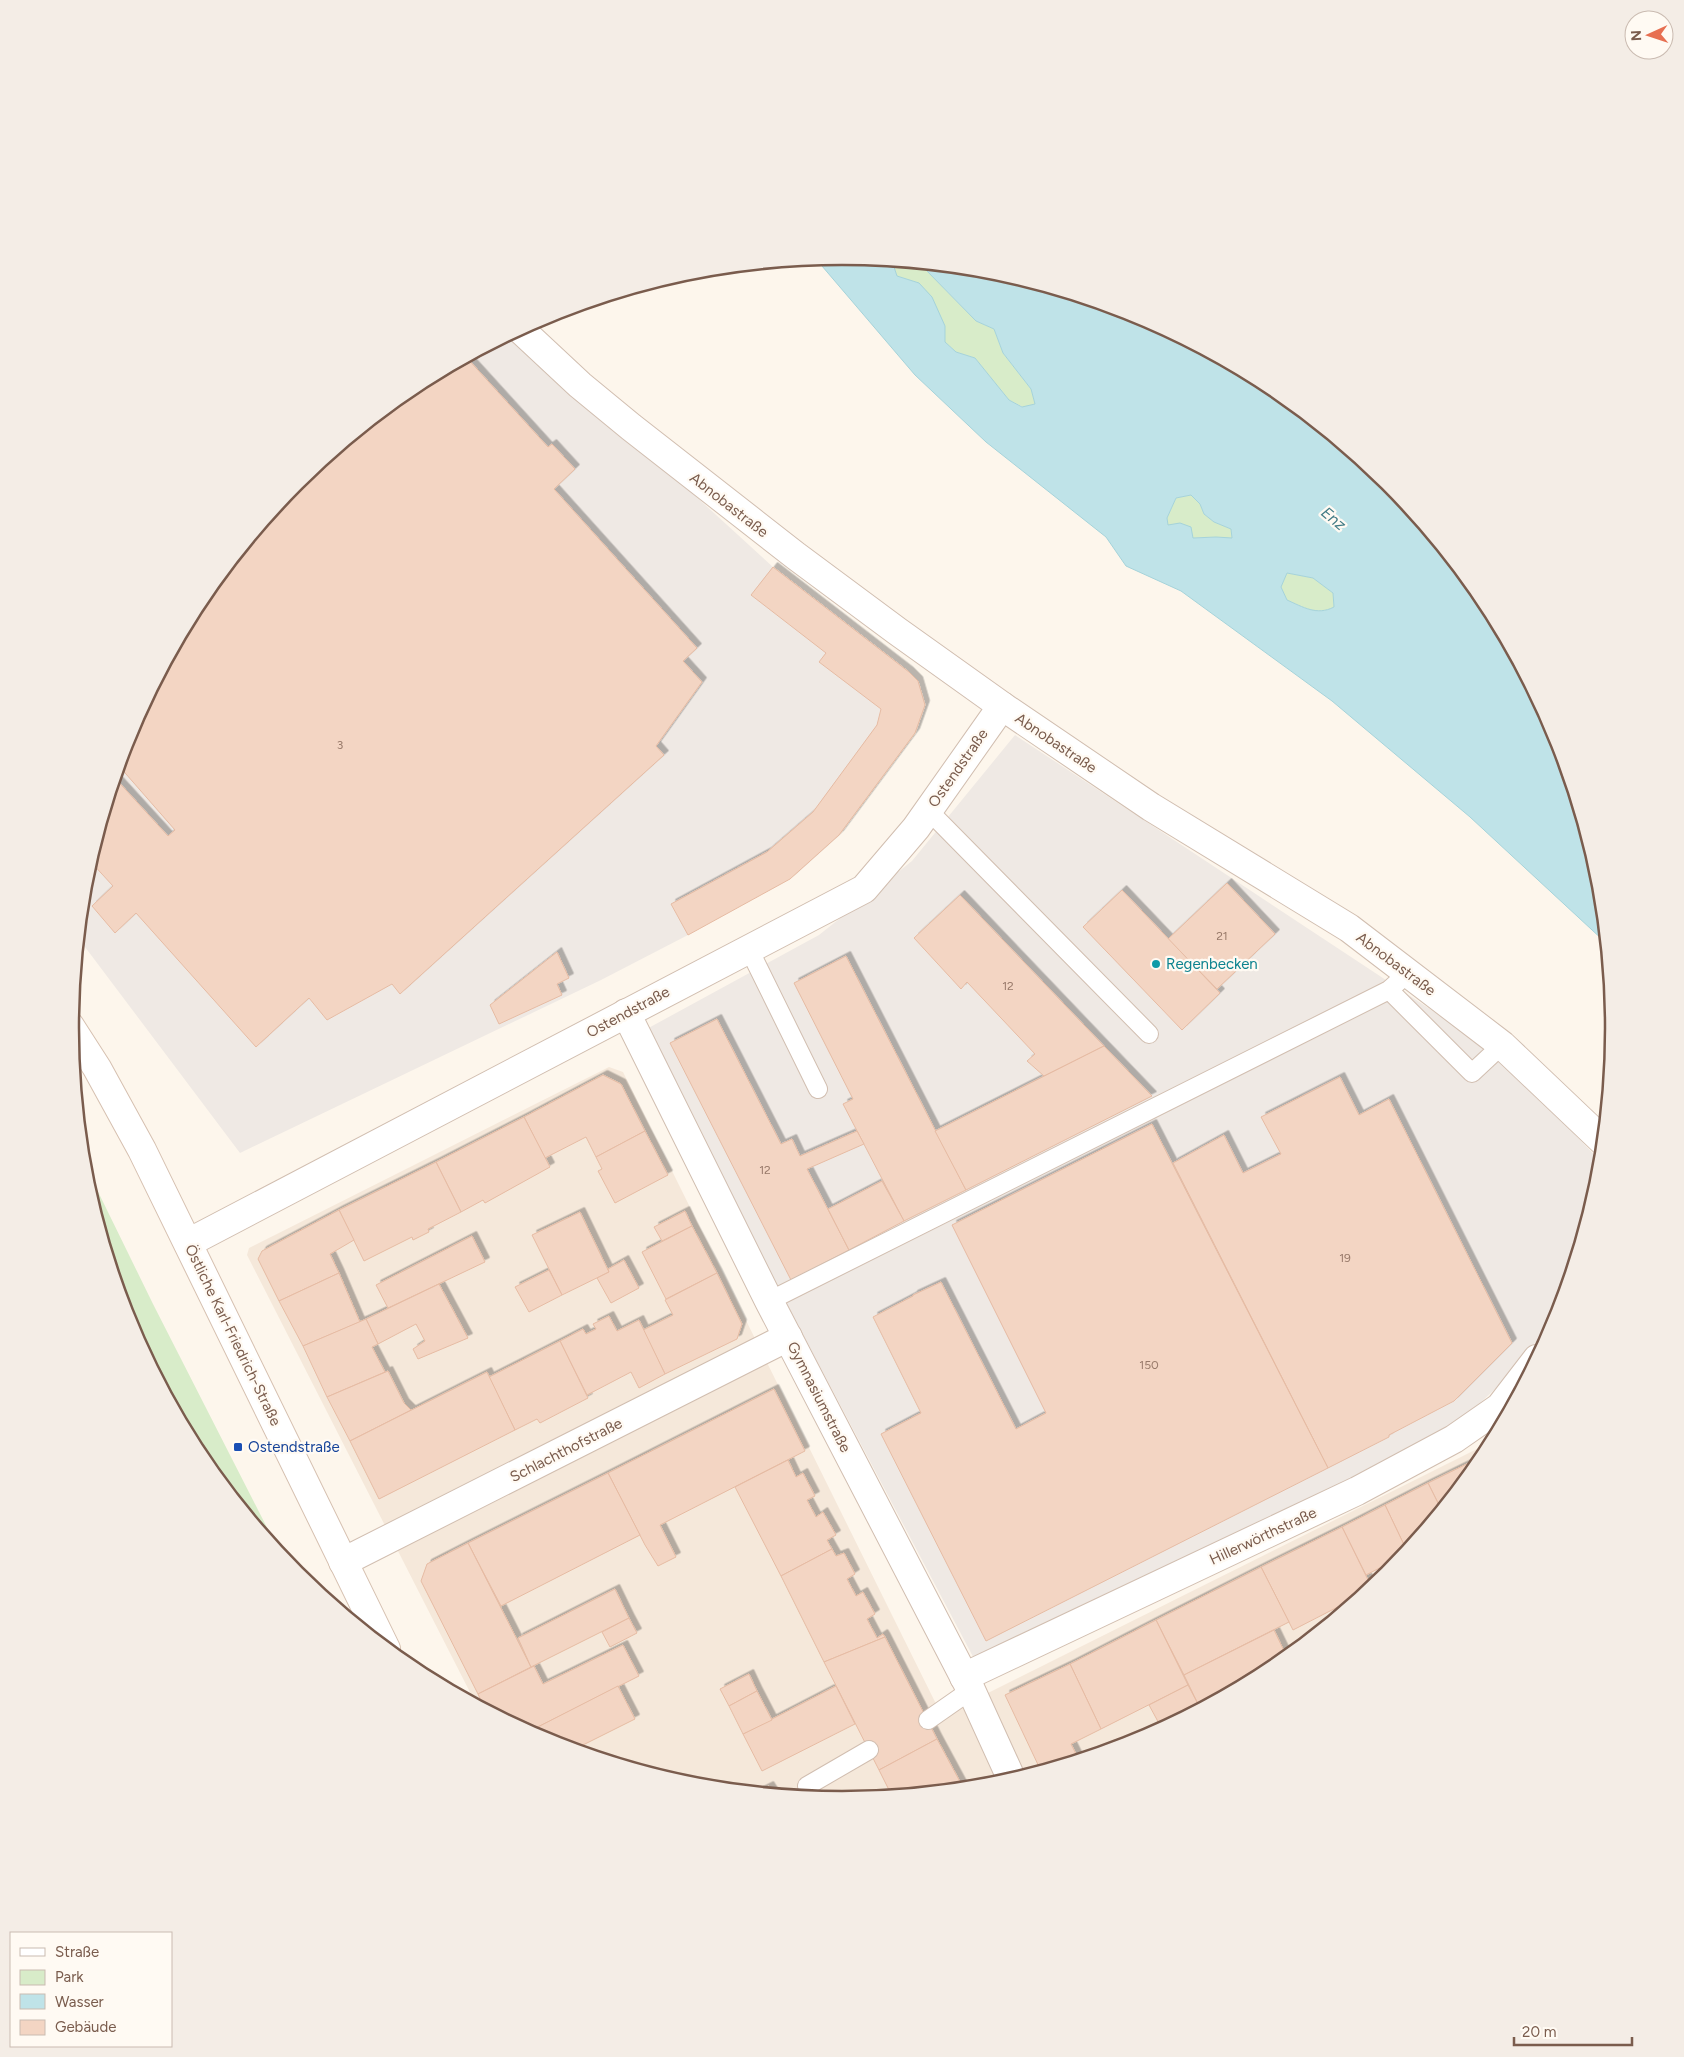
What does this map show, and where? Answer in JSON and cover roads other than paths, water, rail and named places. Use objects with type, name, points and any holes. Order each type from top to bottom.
[{"type":"street","name":"Abnobastraße","points":[[525,334],[580,385],[683,469],[796,556],[1002,706],[1151,807],[1349,928],[1399,982],[1502,1045],[1598,1136]]},
{"type":"street","name":"Ostendstraße","points":[[188,1243],[864,889],[916,828],[1002,706]]},
{"type":"street","name":"Gymnasiumstraße","points":[[626,1013],[769,1300],[967,1683],[1009,1773]]},
{"type":"street","name":"Östliche Karl-Friedrich-Straße","points":[[79,1041],[118,1105],[188,1243],[380,1636]]},
{"type":"street","name":"Schlachthofstraße","points":[[343,1562],[788,1337]]},
{"type":"street","name":"Hillerwörthstraße","points":[[967,1683],[1357,1491],[1454,1440],[1502,1411]]},
{"type":"lane","points":[[928,810],[1149,1034]]},
{"type":"lane","points":[[748,949],[818,1090]]},
{"type":"lane","points":[[769,1300],[1399,982],[1472,1073],[1502,1045]]},
{"type":"lane","points":[[928,1720],[967,1683]]},
{"type":"lane","points":[[807,1786],[869,1750]]},
{"type":"water","name":"Enz","points":[[822,266],[894,267],[897,276],[919,283],[932,297],[945,326],[945,342],[956,352],[975,358],[1009,400],[1022,407],[1035,404],[1031,389],[1003,353],[994,329],[976,321],[926,270],[991,280],[1040,291],[1134,323],[1180,344],[1224,368],[1266,394],[1307,423],[1382,489],[1416,525],[1477,604],[1503,647],[1527,691],[1565,783],[1591,880],[1600,937],[1470,817],[1332,701],[1181,591],[1126,566],[1106,537],[986,442],[915,375]],"holes":[[[1191,495],[1200,504],[1204,514],[1214,522],[1231,529],[1232,538],[1193,538],[1191,527],[1180,523],[1168,525],[1167,518],[1176,498]],[[1287,573],[1313,578],[1333,593],[1334,607],[1328,610],[1316,611],[1287,600],[1281,587]]]},
{"type":"place","name":"Regenbecken","points":[[1156,964]]},
{"type":"place","name":"Ostendstraße","points":[[238,1447]]}]
